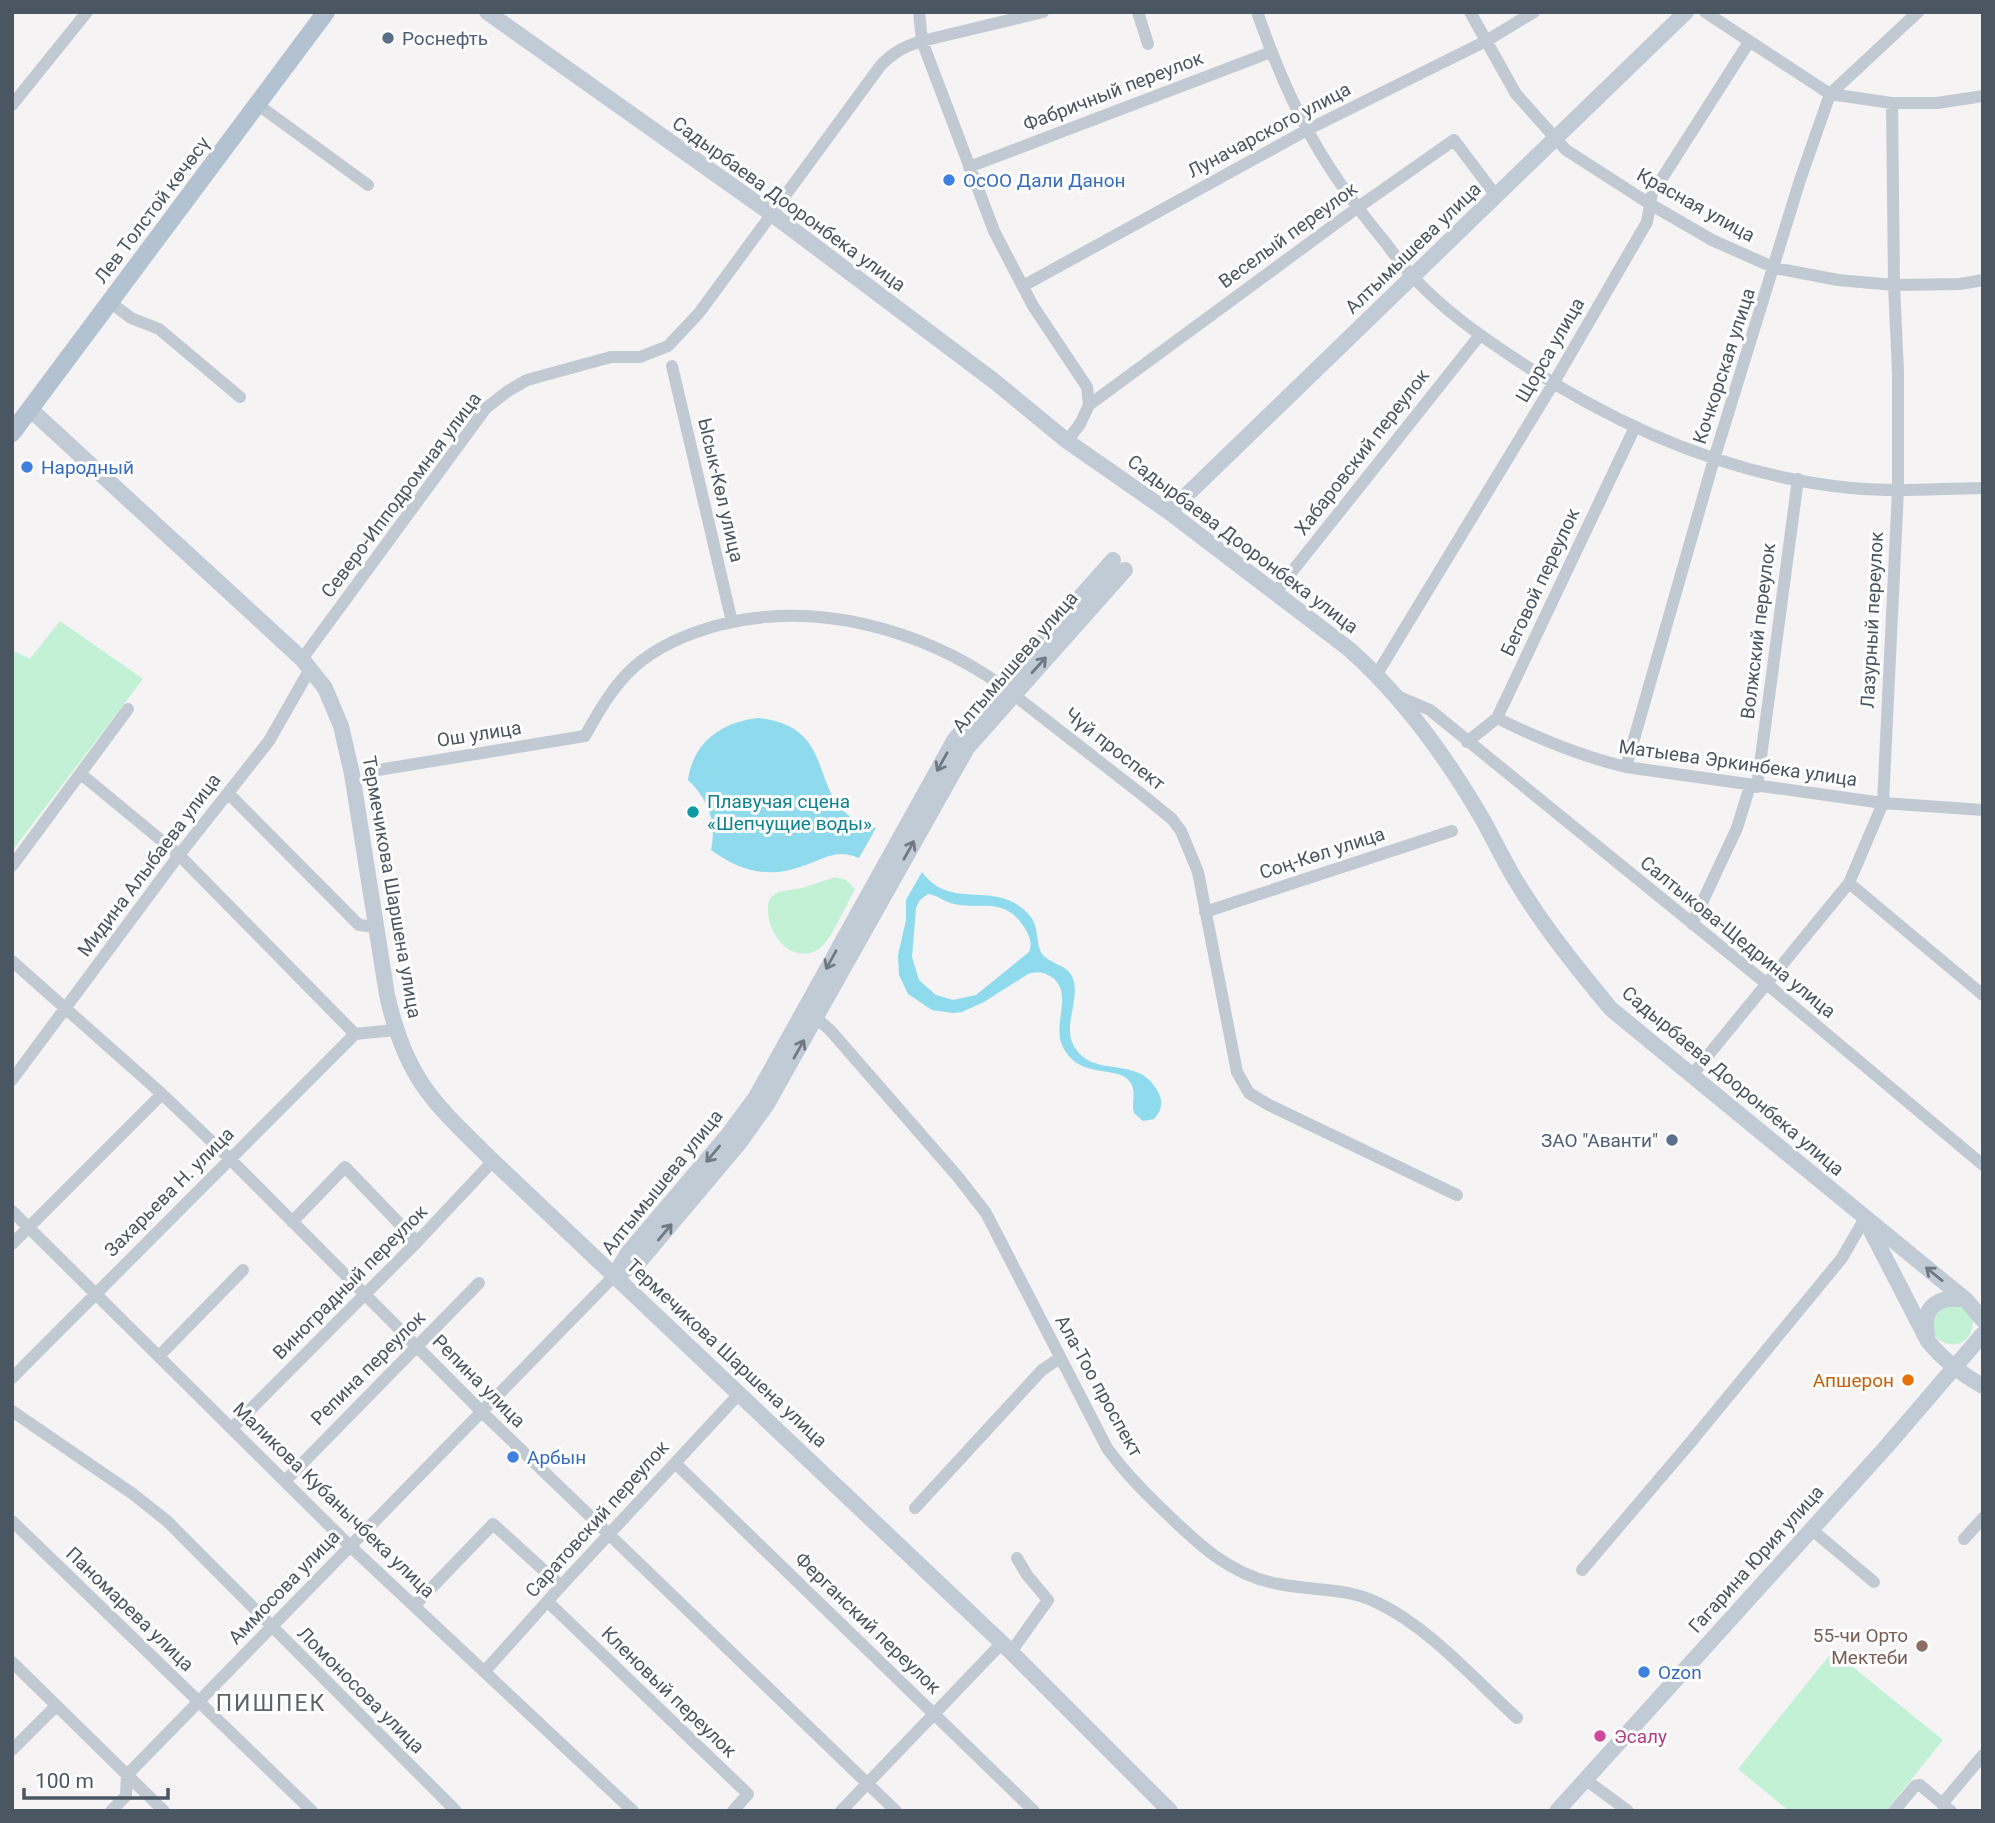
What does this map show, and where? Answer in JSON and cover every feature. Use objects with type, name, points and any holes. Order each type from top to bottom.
[{"type":"main road","name":"Лев Толстой көчөсү","points":[[12,433],[326,12]]},
{"type":"main road","name":"Садырбаева Дооронбека улица","points":[[487,12],[772,214],[994,381],[1067,440],[1169,512],[1349,649],[1377,674],[1423,727],[1563,952],[1611,1009],[1966,1300],[1983,1320]]},
{"type":"main road","name":"Алтымышева улица","points":[[1169,512],[1686,12]]},
{"type":"main road","name":"Термечикова Шаршена улица","points":[[30,409],[306,664],[325,688],[341,726],[352,774],[395,1030],[412,1072],[425,1091],[441,1110],[614,1276],[1007,1647],[1170,1811]]},
{"type":"main road","name":"Алтымышева улица","points":[[614,1276],[628,1254],[742,1116],[811,1013],[955,739],[1007,689],[1119,565]]},
{"type":"main road","name":"Садырбаева Дооронбека улица","points":[[1865,1218],[1928,1340],[1936,1351],[1965,1376],[1983,1386]]},
{"type":"main road","points":[[1928,1340],[1926,1316],[1933,1307],[1940,1300],[1951,1297],[1966,1300]]},
{"type":"main road","name":"Гагарина Юрия улица","points":[[1558,1811],[1887,1446],[1983,1334]]},
{"type":"street","points":[[12,105],[87,12]]},
{"type":"street","points":[[919,12],[922,41],[994,231],[1033,306],[1087,387],[1089,405],[1080,424],[1067,440]]},
{"type":"street","name":"Северо-Ипподромная улица","points":[[306,664],[486,408],[527,380],[611,357],[640,357],[668,346],[699,313],[892,53],[922,41],[1043,12]]},
{"type":"street","points":[[1138,12],[1148,44]]},
{"type":"street","points":[[1257,12],[1271,52],[1307,130],[1357,208],[1413,277],[1450,313],[1553,384],[1635,427],[1714,459],[1850,488],[1983,488]]},
{"type":"street","name":"Красная улица","points":[[1471,12],[1516,94],[1566,150],[1712,240],[1775,268],[1838,280],[1894,285],[1960,284],[1983,280]]},
{"type":"street","name":"Луначарского улица","points":[[1023,286],[1307,130],[1486,41],[1534,12]]},
{"type":"street","points":[[1705,12],[1830,94],[1892,103],[1937,103],[1983,96]]},
{"type":"street","name":"Кочкорская улица","points":[[1626,767],[1714,459],[1800,180],[1830,94],[1918,12]]},
{"type":"street","name":"Щорса улица","points":[[1377,674],[1553,384],[1647,222],[1652,194],[1749,42]]},
{"type":"street","name":"Фабричный переулок","points":[[969,167],[1271,52]]},
{"type":"street","name":"Лазурный переулок","points":[[1692,1075],[1849,883],[1883,803],[1898,490],[1892,103]]},
{"type":"street","points":[[257,104],[368,185]]},
{"type":"street","name":"Веселый переулок","points":[[1089,405],[1454,140],[1497,197]]},
{"type":"street","points":[[110,302],[131,318],[159,329],[240,397]]},
{"type":"street","name":"Хабаровский переулок","points":[[1275,593],[1480,335]]},
{"type":"street","name":"Ысык-Көл улица","points":[[672,366],[732,622]]},
{"type":"street","name":"Беговой переулок","points":[[1467,742],[1497,719],[1635,427]]},
{"type":"street","name":"Волжский переулок","points":[[1692,924],[1754,787],[1798,479]]},
{"type":"street","name":"Чүй проспект","points":[[585,736],[606,699],[636,665],[677,639],[732,622],[792,616],[818,617],[871,626],[934,646],[977,668],[1172,820],[1181,831],[1194,858],[1237,1072],[1249,1093],[1457,1195]]},
{"type":"street","name":"Мидина Алыбаева улица","points":[[12,1080],[179,855],[269,741],[306,664]]},
{"type":"street","name":"Салтыкова-Щедрина улица","points":[[1397,696],[1430,710],[1767,985],[1983,1166]]},
{"type":"street","points":[[12,866],[128,709]]},
{"type":"street","name":"Матыева Эркинбека улица","points":[[1497,719],[1549,743],[1595,760],[1626,767],[1883,803],[1983,810]]},
{"type":"street","name":"Ош улица","points":[[378,770],[585,736]]},
{"type":"street","points":[[81,774],[179,855],[355,1034],[395,1030]]},
{"type":"street","points":[[228,793],[359,925],[376,927]]},
{"type":"street","name":"Соң-Көл улица","points":[[1205,912],[1452,831]]},
{"type":"street","points":[[1849,883],[1983,995]]},
{"type":"street","name":"Репина улица","points":[[12,961],[162,1094],[229,1158],[482,1412],[896,1811]]},
{"type":"street","name":"Ала-Тоо проспект","points":[[811,1013],[974,1196],[1000,1238],[1060,1358],[1118,1464],[1128,1476],[1204,1549],[1239,1572],[1260,1580],[1295,1587],[1355,1594],[1390,1609],[1421,1630],[1517,1718]]},
{"type":"street","name":"Захарьева Н. улица","points":[[12,1378],[355,1034]]},
{"type":"street","points":[[12,1244],[162,1094]]},
{"type":"street","name":"Виноградный переулок","points":[[232,1428],[494,1161]]},
{"type":"street","points":[[292,1222],[345,1167],[417,1242]]},
{"type":"street","name":"Маликова Кубанычбека улица","points":[[12,1212],[349,1546],[633,1811]]},
{"type":"street","points":[[1581,1570],[1690,1443],[1842,1258],[1865,1218]]},
{"type":"street","points":[[159,1356],[243,1270]]},
{"type":"street","name":"Аммосова улица","points":[[111,1811],[126,1796],[127,1775],[614,1276]]},
{"type":"street","name":"Репина переулок","points":[[285,1481],[479,1283]]},
{"type":"street","points":[[915,1508],[1042,1370],[1060,1358]]},
{"type":"street","name":"Саратовский переулок","points":[[485,1671],[739,1394]]},
{"type":"street","name":"Ломоносова улица","points":[[12,1411],[133,1494],[167,1521],[456,1811]]},
{"type":"street","name":"Ферганский переулок","points":[[675,1463],[1034,1811]]},
{"type":"street","points":[[1964,1539],[1983,1518]]},
{"type":"street","name":"Паномарева улица","points":[[12,1521],[312,1811]]},
{"type":"street","points":[[414,1606],[493,1524],[561,1586]]},
{"type":"street","points":[[1811,1529],[1874,1582]]},
{"type":"street","points":[[841,1811],[934,1713],[1007,1647],[1048,1600],[1017,1558]]},
{"type":"street","name":"Кленовый переулок","points":[[548,1602],[748,1794],[733,1811]]},
{"type":"street","points":[[12,1662],[164,1811]]},
{"type":"street","points":[[12,1750],[56,1706]]},
{"type":"street","points":[[1894,1811],[1915,1786],[1920,1785],[1946,1807],[1983,1755]]},
{"type":"street","points":[[1586,1780],[1628,1811]]},
{"type":"green space","points":[[60,621],[143,679],[12,851],[12,650],[30,659]]},
{"type":"green space","points":[[835,877],[846,880],[855,889],[828,940],[817,950],[806,954],[786,948],[778,940],[769,919],[770,898],[778,892],[802,888]]},
{"type":"green space","points":[[1959,1303],[1973,1319],[1971,1332],[1965,1340],[1957,1344],[1947,1344],[1939,1340],[1933,1332],[1930,1322],[1933,1310]]},
{"type":"green space","points":[[1833,1651],[1943,1740],[1886,1811],[1789,1811],[1738,1769]]},
{"type":"water","points":[[758,718],[785,725],[803,736],[814,752],[838,804],[852,818],[876,828],[859,858],[837,854],[790,870],[766,872],[744,868],[711,850],[712,821],[706,803],[688,780],[691,767],[696,755],[711,736],[733,724]]},
{"type":"water","points":[[922,872],[934,884],[947,891],[1004,898],[1030,916],[1043,955],[1065,968],[1074,982],[1070,1027],[1073,1045],[1087,1060],[1130,1070],[1149,1080],[1157,1090],[1161,1102],[1154,1119],[1143,1121],[1134,1113],[1133,1089],[1124,1077],[1087,1068],[1069,1056],[1060,1036],[1061,989],[1048,975],[1038,972],[1028,974],[984,1002],[962,1012],[932,1010],[908,994],[899,975],[898,955],[906,920],[906,900]],"holes":[[[928,894],[954,904],[992,906],[1009,911],[1027,933],[1029,952],[976,995],[953,1000],[936,995],[919,980],[912,957],[916,908],[920,900]]]},
{"type":"place","name":"Роснефть","points":[[388,38]]},
{"type":"place","name":"ОсОО Дали Данон","points":[[949,180]]},
{"type":"place","name":"Народный","points":[[27,467]]},
{"type":"place","name":"Плавучая сцена «Шепчущие воды»","points":[[693,812]]},
{"type":"place","name":"ЗАО \"Аванти\"","points":[[1672,1140]]},
{"type":"place","name":"Апшерон","points":[[1908,1380]]},
{"type":"place","name":"Арбын","points":[[513,1457]]},
{"type":"place","name":"55-чи Орто Мектеби","points":[[1922,1646]]},
{"type":"place","name":"Ozon","points":[[1644,1672]]},
{"type":"place","name":"Эсалу","points":[[1600,1736]]},
{"type":"district","name":"ПИШПЕК","points":[[271,1703]]}]
